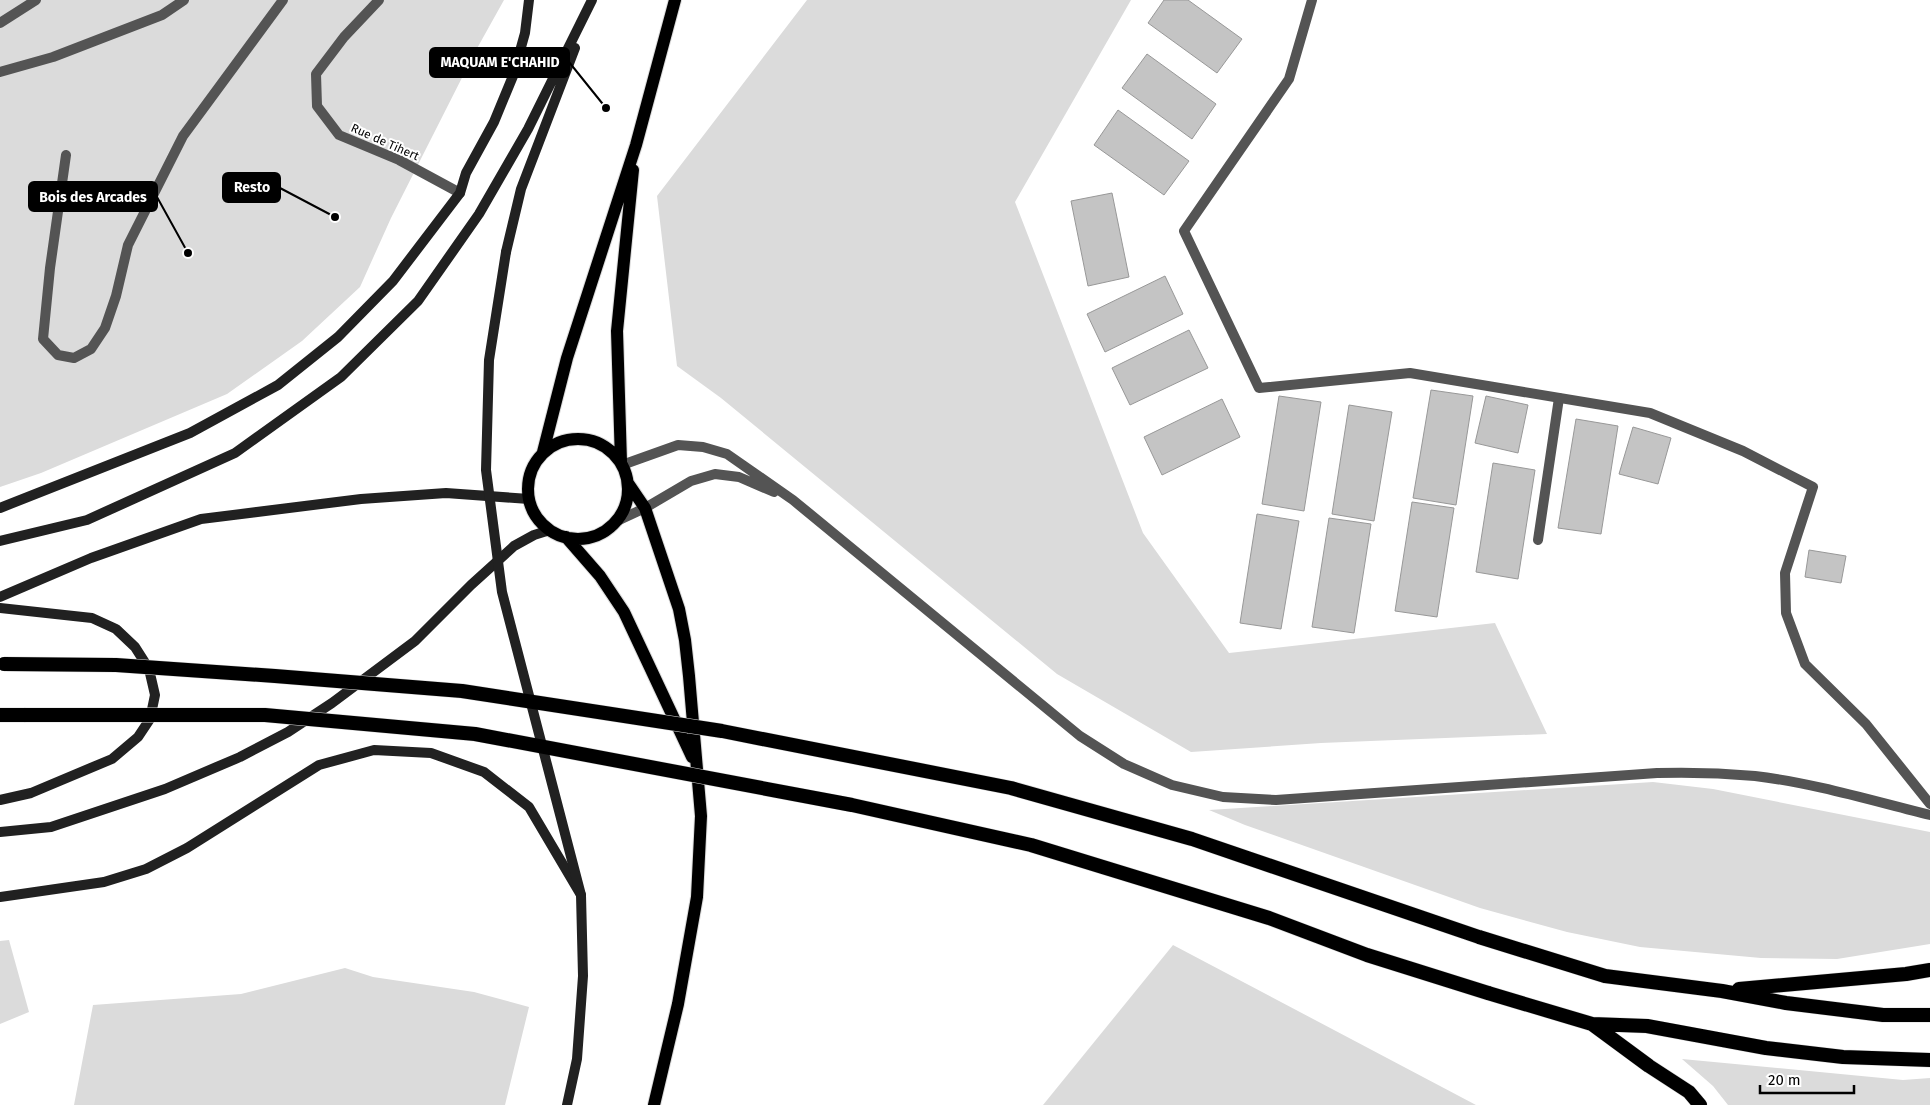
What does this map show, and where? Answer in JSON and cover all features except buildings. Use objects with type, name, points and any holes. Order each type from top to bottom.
[{"type":"highway","points":[[2,664],[116,665],[462,691],[722,731],[1011,788],[1192,838],[1479,937],[1605,976],[1722,991],[1786,1003],[1883,1015],[1930,1015]]},
{"type":"highway","points":[[0,715],[265,715],[475,734],[843,803],[1031,845],[1268,918],[1367,955],[1592,1024],[1647,1026],[1766,1048],[1843,1057],[1930,1060]]},
{"type":"highway","points":[[1722,991],[1906,974],[1930,970]]},
{"type":"highway","points":[[1592,1024],[1649,1066],[1689,1092],[1700,1105]]},
{"type":"main road","points":[[0,508],[190,433],[278,385],[338,336],[394,281],[460,193],[466,173],[494,122],[513,76],[525,32],[529,0]]},
{"type":"main road","points":[[567,1105],[577,1059],[583,976],[581,894],[502,592],[486,470],[489,360],[506,252],[521,188],[592,0]]},
{"type":"main road","points":[[0,541],[87,520],[236,453],[342,377],[418,300],[479,214],[528,129],[592,0]]},
{"type":"main road","points":[[636,145],[617,331],[622,463],[628,483],[628,496],[624,509],[617,520],[606,530],[594,536],[580,539],[566,537],[550,530],[540,522],[533,512],[529,499],[528,482],[533,466],[543,452],[570,349],[636,145],[674,0]]},
{"type":"main road","points":[[543,452],[556,444],[570,439],[584,439],[599,443],[611,451],[622,463]]},
{"type":"main road","points":[[628,483],[645,508],[671,582],[685,640],[701,816],[697,897],[678,1004],[654,1105]]},
{"type":"main road","points":[[0,597],[91,558],[201,519],[361,498],[446,493],[529,499]]},
{"type":"main road","points":[[0,832],[51,827],[165,789],[240,757],[288,732],[332,703],[415,641],[471,585],[514,546],[534,535],[550,530]]},
{"type":"main road","points":[[566,537],[600,576],[624,612],[696,763]]},
{"type":"main road","points":[[0,608],[92,618],[116,629],[135,647],[149,669],[154,695],[150,719],[138,737],[112,759],[31,793],[0,800]]},
{"type":"main road","points":[[0,896],[104,882],[146,869],[186,848],[319,765],[374,750],[431,753],[484,772],[529,807],[581,894]]},
{"type":"street","points":[[0,23],[36,0]]},
{"type":"street","points":[[0,72],[53,57],[162,15],[184,0]]},
{"type":"street","points":[[66,155],[50,268],[43,339],[58,355],[74,358],[91,349],[105,328],[116,296],[128,245],[183,136],[283,0]]},
{"type":"street","name":"Rue de Tihert","points":[[379,0],[344,37],[316,74],[317,106],[339,135],[400,160],[460,193]]},
{"type":"street","points":[[1312,0],[1289,79],[1184,231],[1259,388],[1410,373],[1650,413],[1743,451],[1813,487],[1785,573],[1786,613],[1805,664],[1866,724],[1930,804]]},
{"type":"street","points":[[1538,540],[1559,398]]},
{"type":"street","points":[[622,463],[678,445],[703,447],[727,454],[793,500],[1080,736],[1124,764],[1172,785],[1223,796],[1276,800],[1647,773],[1707,772],[1757,777],[1807,786],[1930,815]]},
{"type":"street","points":[[617,520],[645,508],[692,481],[715,474],[739,477],[793,500]]},
{"type":"shaded area","points":[[0,0],[504,0],[475,52],[391,218],[360,287],[302,341],[227,394],[41,473],[0,487]]},
{"type":"shaded area","points":[[807,0],[1131,0],[1015,202],[1143,533],[1229,653],[1495,623],[1547,734],[1321,743],[1191,752],[1057,674],[721,398],[677,366],[657,196]]},
{"type":"shaded area","points":[[1653,782],[1713,789],[1930,832],[1930,944],[1837,959],[1761,958],[1640,947],[1567,932],[1480,908],[1245,825],[1209,810]]},
{"type":"shaded area","points":[[9,940],[29,1012],[0,1024],[0,941]]},
{"type":"shaded area","points":[[1173,945],[1476,1105],[1043,1105]]},
{"type":"shaded area","points":[[345,968],[373,977],[474,992],[529,1007],[505,1105],[74,1105],[93,1005],[241,994]]},
{"type":"shaded area","points":[[1682,1059],[1903,1080],[1930,1078],[1930,1105],[1728,1105],[1713,1086]]},
{"type":"place","name":"MAQUAM E'CHAHID","points":[[606,108]]},
{"type":"place","name":"Resto","points":[[335,217]]},
{"type":"place","name":"Bois des Arcades","points":[[188,253]]}]
